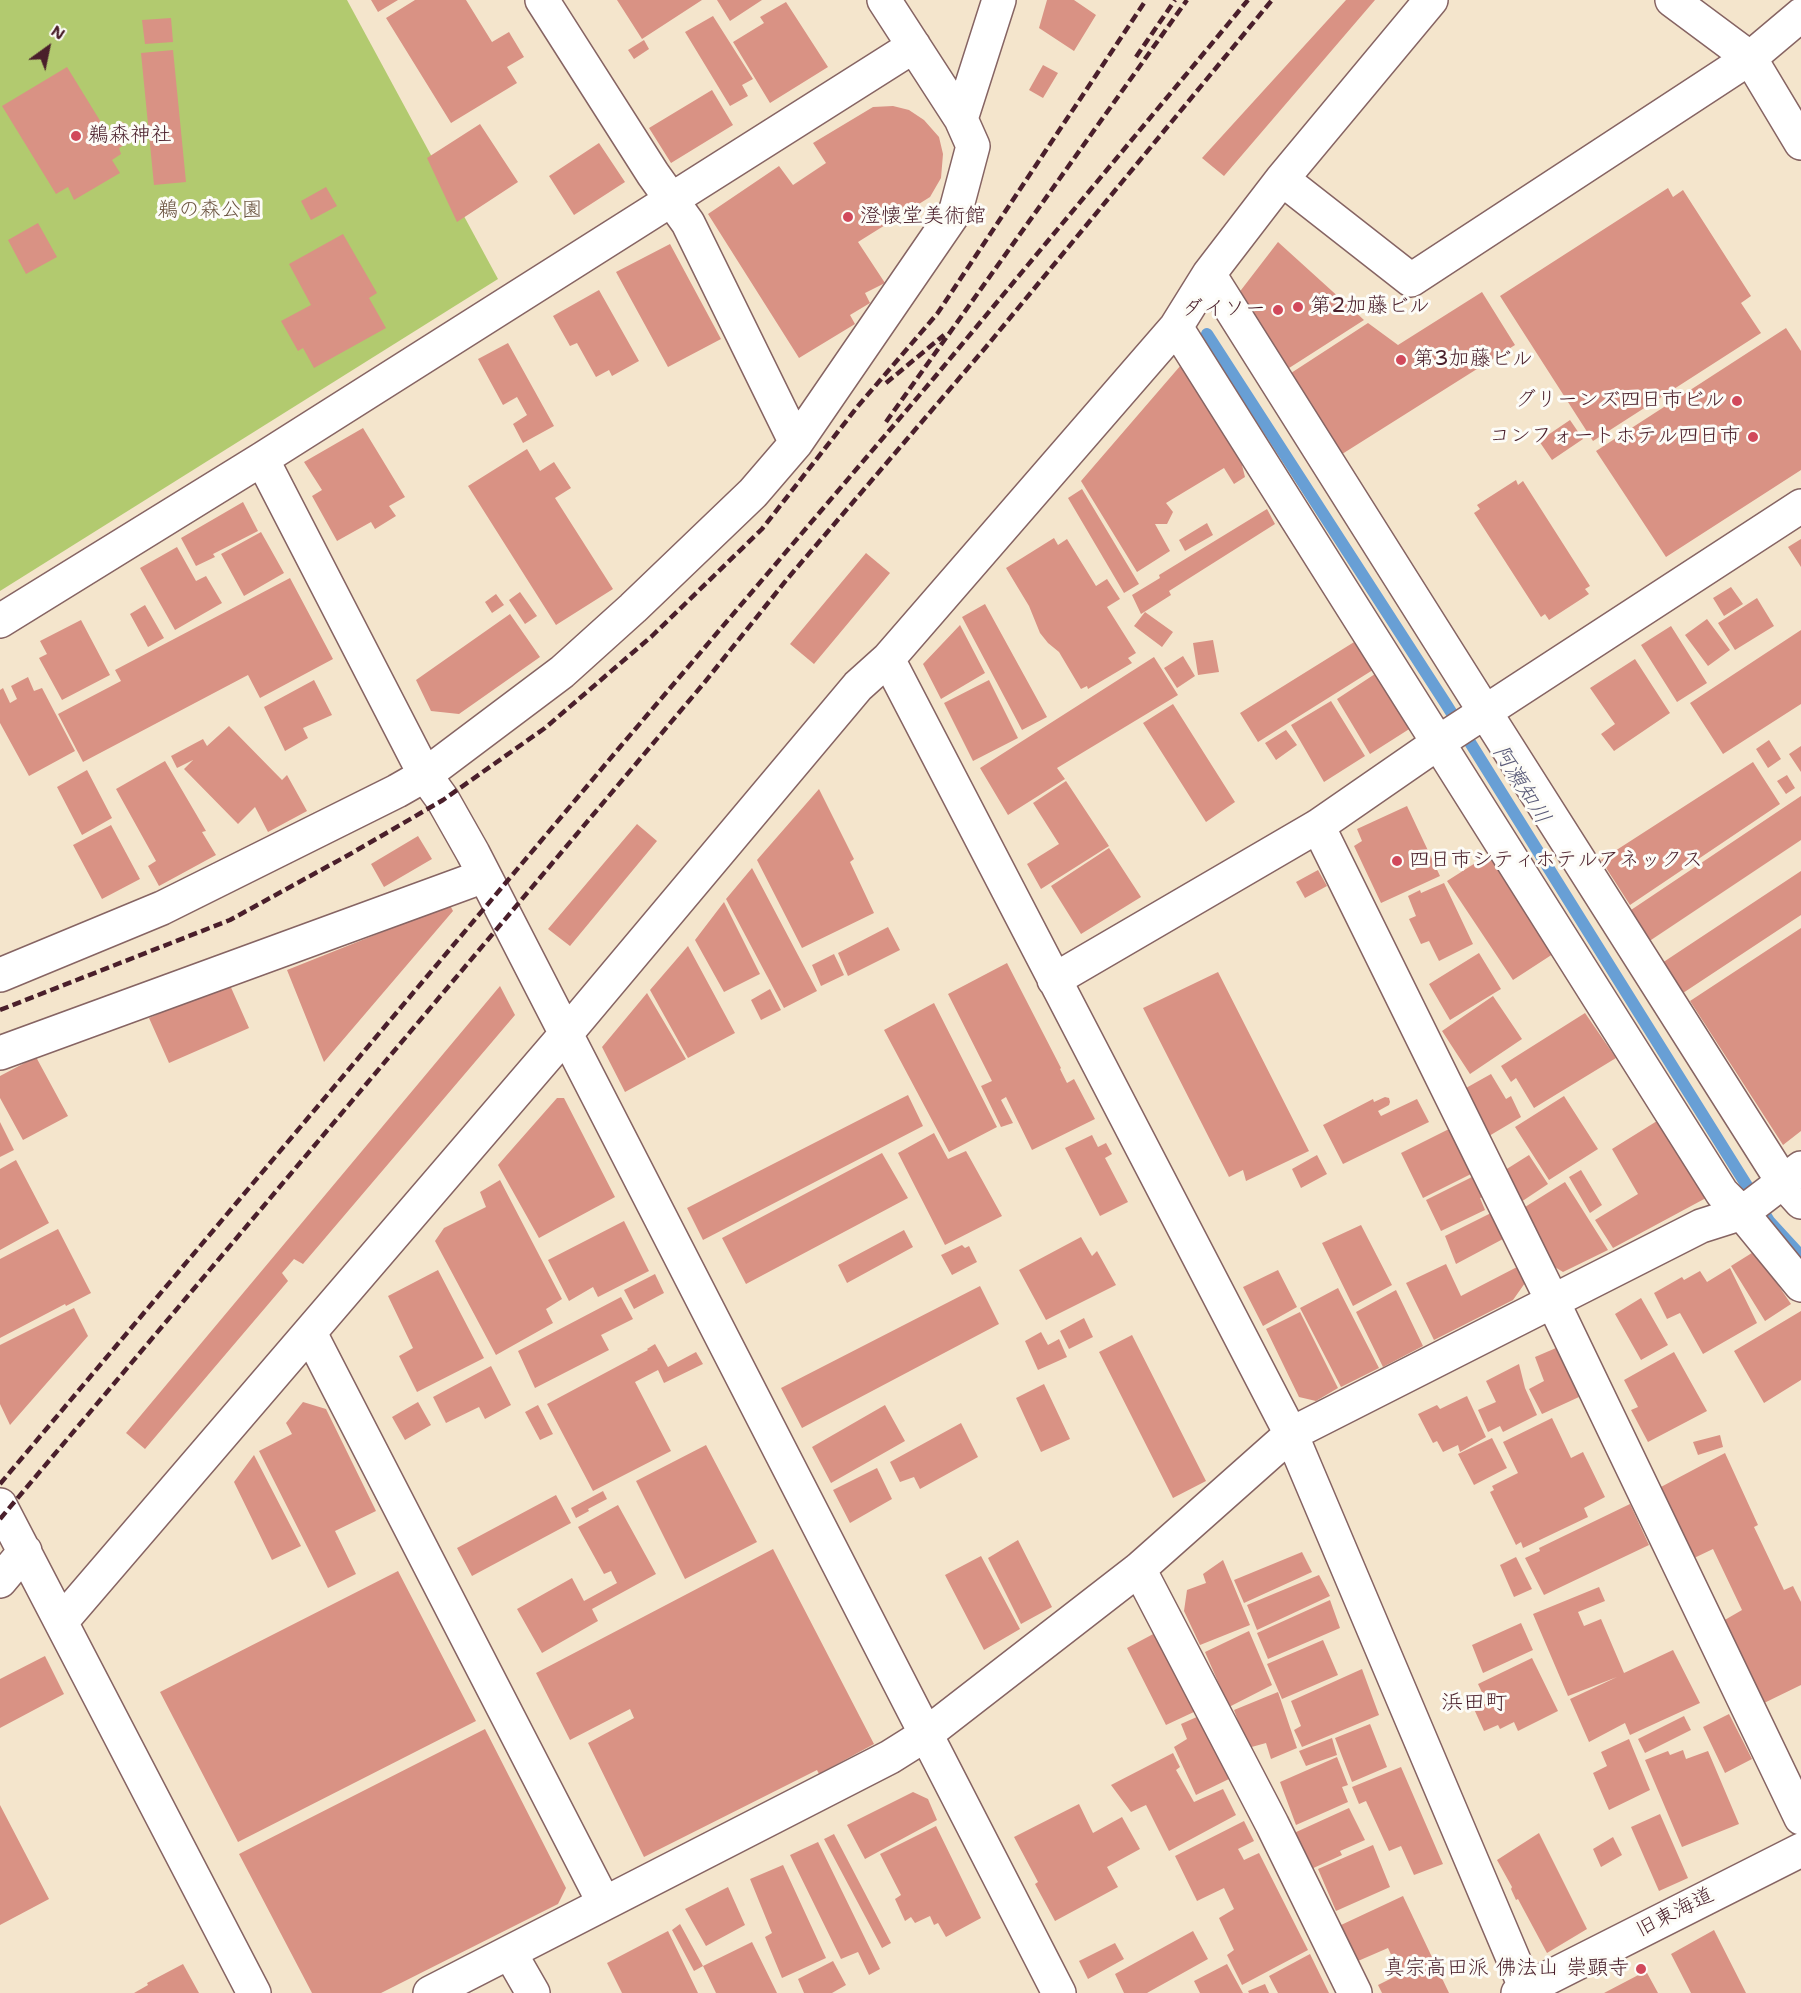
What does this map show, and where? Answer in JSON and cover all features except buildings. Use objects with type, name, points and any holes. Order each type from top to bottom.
[{"type":"street","points":[[542,0],[688,223],[796,443]]},
{"type":"street","points":[[0,975],[162,908],[425,775],[562,672],[633,608],[753,493],[796,443],[956,210],[973,146],[961,119],[884,0]]},
{"type":"street","points":[[961,119],[999,0]]},
{"type":"street","points":[[61,1622],[565,1035],[858,686],[888,659],[1176,327],[1209,274],[1282,179],[1431,0]]},
{"type":"street","points":[[1672,0],[1749,58],[1801,143]]},
{"type":"street","points":[[1282,179],[1411,280],[1749,58],[1801,15]]},
{"type":"street","points":[[0,621],[262,459],[914,46]]},
{"type":"street","points":[[1209,274],[1722,1193],[1774,1194]]},
{"type":"street","points":[[1176,327],[1462,727],[1774,1194],[1801,1285]]},
{"type":"street","points":[[262,459],[425,775],[443,800],[484,876],[1059,1993]]},
{"type":"street","points":[[1054,980],[1318,826],[1462,727],[1801,506]]},
{"type":"street","points":[[888,659],[1291,1434],[1522,1991]]},
{"type":"street","points":[[1318,826],[1552,1300],[1801,1818]]},
{"type":"street","points":[[0,1053],[484,876]]},
{"type":"street","points":[[430,1993],[890,1757],[925,1735],[1139,1569],[1291,1434],[1552,1300],[1701,1226],[1774,1194]]},
{"type":"street","points":[[310,1332],[604,1903]]},
{"type":"street","points":[[0,1505],[254,1993]]},
{"type":"street","points":[[0,1581],[25,1551]]},
{"type":"street","points":[[1139,1569],[1272,1824],[1355,1993]]},
{"type":"street","name":"旧東海道","points":[[1522,1991],[1801,1850]]},
{"type":"street","points":[[510,1953],[533,1993]]},
{"type":"green space","name":"鵜の森公園","points":[[0,0],[347,0],[498,279],[0,591]]},
{"type":"waterway","name":"阿瀬知川","points":[[1207,334],[1446,704],[1769,1221],[1801,1256]]},
{"type":"railway","points":[[0,1010],[230,920],[352,853],[443,800],[545,728],[652,636],[762,529],[858,406],[937,314],[1146,0]]},
{"type":"railway","points":[[1136,57],[1175,0]]},
{"type":"railway","points":[[886,422],[1187,0]]},
{"type":"railway","points":[[0,1484],[620,747],[934,378],[1248,0]]},
{"type":"railway","points":[[0,1519],[704,683],[788,578],[986,347],[1272,0]]},
{"type":"railway","points":[[886,383],[944,335]]},
{"type":"place","name":"鵜森神社","points":[[76,136]]},
{"type":"place","name":"澄懐堂美術館","points":[[848,217]]},
{"type":"place","name":"第2加藤ビル","points":[[1298,307]]},
{"type":"place","name":"ダイソー","points":[[1278,310]]},
{"type":"place","name":"第3加藤ビル","points":[[1401,360]]},
{"type":"place","name":"グリーンズ四日市ビル","points":[[1737,401]]},
{"type":"place","name":"コンフォートホテル四日市","points":[[1753,437]]},
{"type":"place","name":"四日市シティホテルアネックス","points":[[1397,861]]},
{"type":"place","name":"真宗高田派 佛法山 崇顕寺","points":[[1641,1969]]},
{"type":"district","name":"浜田町","points":[[1474,1703]]}]
